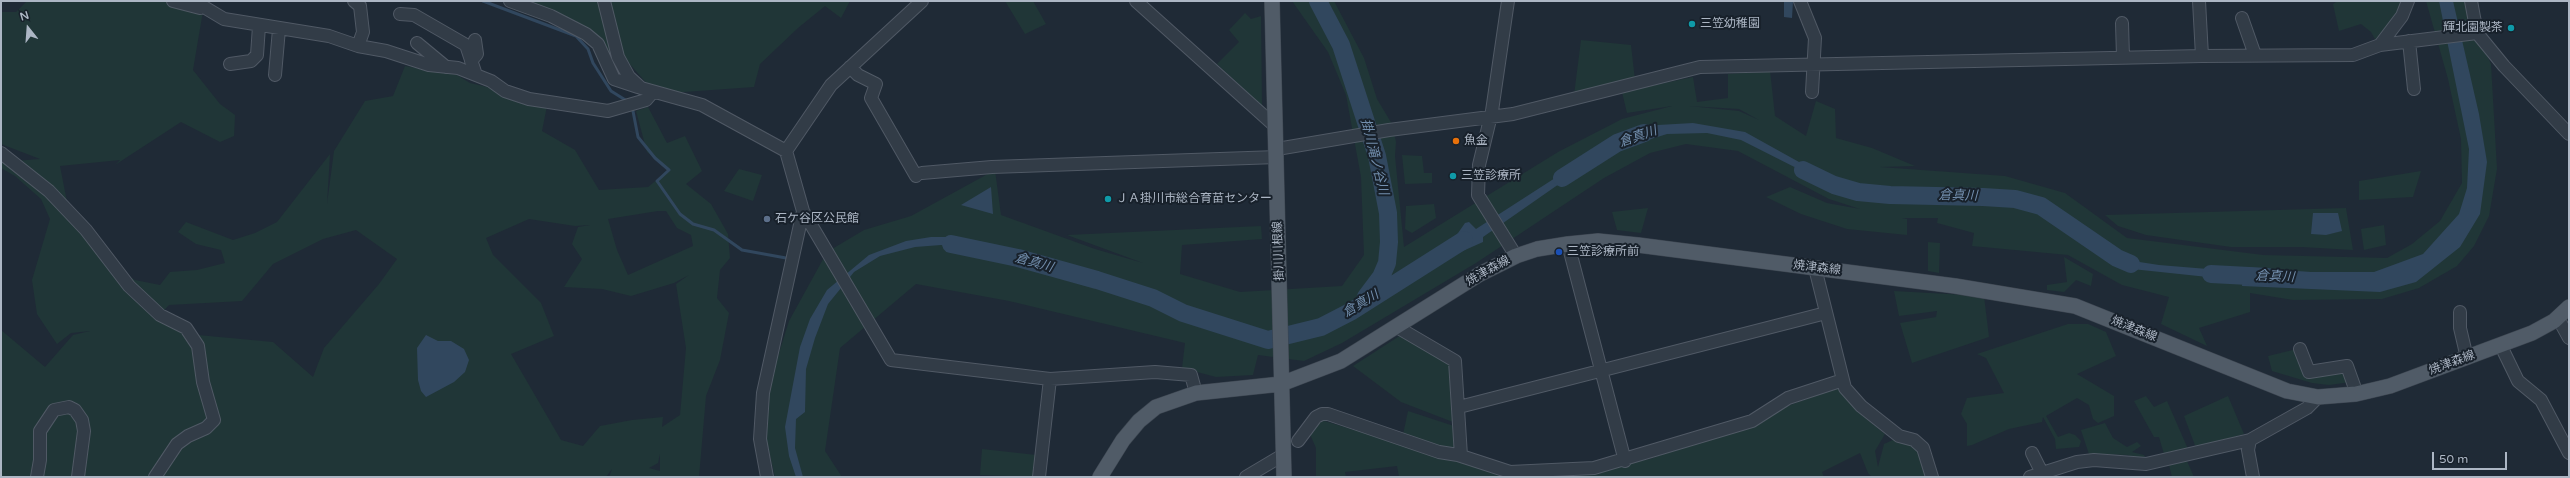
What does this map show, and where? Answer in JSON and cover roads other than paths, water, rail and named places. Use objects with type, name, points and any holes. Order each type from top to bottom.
[{"type":"main road","name":"掛川川根線","points":[[1272,1],[1281,296],[1281,384],[1284,477]]},
{"type":"main road","name":"焼津森線","points":[[1100,477],[1123,440],[1139,421],[1156,407],[1196,393],[1281,384],[1341,361],[1480,274],[1516,256],[1538,249],[1568,244],[1598,241],[1638,245],[1955,286],[2075,306],[2288,391],[2318,397],[2357,394],[2390,386],[2532,334],[2558,318],[2569,307]]},
{"type":"street","points":[[173,1],[207,10]]},
{"type":"street","points":[[194,1],[224,19],[259,26],[329,36],[358,46],[386,50],[429,65],[458,68],[476,75],[505,91],[529,99],[608,111],[646,100],[647,91]]},
{"type":"street","points":[[354,1],[360,6],[363,32],[358,46]]},
{"type":"street","points":[[510,1],[551,16],[586,34],[598,44],[614,80],[647,91],[702,105],[786,151],[803,211],[860,305],[891,360],[896,363],[1050,380],[1155,372],[1191,375],[1196,393]]},
{"type":"street","points":[[604,1],[618,57],[630,77],[647,91]]},
{"type":"street","points":[[786,151],[831,85],[922,1]]},
{"type":"street","points":[[1136,1],[1275,126]]},
{"type":"street","points":[[1508,1],[1491,118],[1478,175],[1478,195],[1516,256]]},
{"type":"street","points":[[1800,1],[1815,38],[1812,92]]},
{"type":"street","points":[[2199,1],[2202,56]]},
{"type":"street","points":[[2380,45],[2402,16],[2408,1]]},
{"type":"street","points":[[2471,1],[2478,33],[2504,66],[2569,134]]},
{"type":"street","points":[[400,14],[414,15],[466,45],[476,75]]},
{"type":"street","points":[[2242,18],[2254,55]]},
{"type":"street","points":[[2122,23],[2123,57]]},
{"type":"street","points":[[230,64],[251,62],[257,55],[259,26]]},
{"type":"street","points":[[275,75],[279,29]]},
{"type":"street","points":[[850,67],[858,75],[876,84],[871,98],[919,175],[992,167],[1277,153],[1389,130],[1491,118],[1700,67],[2123,57],[2353,55],[2380,45],[2478,33]]},
{"type":"street","points":[[471,61],[477,54],[476,40]]},
{"type":"street","points":[[2409,41],[2414,89]]},
{"type":"street","points":[[417,43],[446,67]]},
{"type":"street","points":[[1,153],[49,191],[86,230],[129,286],[160,315],[186,328],[198,346],[203,382],[214,420],[206,428],[188,436],[177,444],[154,477]]},
{"type":"street","points":[[767,477],[760,439],[763,393],[803,211]]},
{"type":"street","points":[[1568,244],[1624,460]]},
{"type":"street","points":[[1815,268],[1845,388],[1861,406],[1899,436],[1914,440],[1923,448],[1932,477]]},
{"type":"street","points":[[2460,312],[2460,328],[2467,358]]},
{"type":"street","points":[[1459,407],[1826,313]]},
{"type":"street","points":[[2558,318],[2569,338]]},
{"type":"street","points":[[1396,327],[1455,361],[1461,456]]},
{"type":"street","points":[[2501,346],[2518,381],[2541,400],[2569,453]]},
{"type":"street","points":[[2300,349],[2309,372],[2347,366],[2357,394]]},
{"type":"street","points":[[1039,477],[1050,380]]},
{"type":"street","points":[[1298,441],[1316,417],[1328,414],[1439,452],[1461,456],[1510,472],[1594,468],[1752,421],[1788,398],[1843,380]]},
{"type":"street","points":[[2032,453],[2036,475],[2077,462],[2094,460],[2146,464],[2250,440],[2307,408],[2318,397]]},
{"type":"street","points":[[37,477],[40,460],[40,431],[54,410],[68,407],[75,410],[82,420],[84,432],[78,477]]},
{"type":"street","points":[[2250,440],[2248,450],[2253,477]]},
{"type":"street","points":[[1246,477],[1283,456]]},
{"type":"water","points":[[1784,1],[1793,1],[1792,18],[1784,17]]},
{"type":"water","points":[[2439,1],[2453,1],[2479,114],[2487,162],[2480,214],[2460,247],[2416,282],[2380,292],[2242,286],[2243,267],[2311,272],[2374,272],[2423,254],[2459,214],[2467,188],[2469,149]]},
{"type":"water","points":[[1693,123],[1745,132],[1799,162],[1834,187],[1741,140],[1707,133],[1667,134],[1619,149],[1622,144],[1619,138],[1658,125]]},
{"type":"water","points":[[1583,160],[1582,168],[1483,237],[1483,242],[1438,262],[1465,223],[1469,222],[1476,229]]},
{"type":"water","points":[[991,187],[993,214],[961,205]]},
{"type":"water","points":[[2313,213],[2338,213],[2342,231],[2326,235],[2311,234]]},
{"type":"water","points":[[931,237],[959,237],[1000,249],[1016,258],[941,245],[915,247],[880,256],[854,272],[828,304],[815,338],[806,369],[805,412],[796,419],[795,448],[803,477],[796,477],[789,456],[785,427],[800,347],[810,319],[827,290],[869,255],[906,241]]},
{"type":"water","points":[[2108,253],[2133,261],[2159,265],[2220,270],[2237,269],[2236,280],[2132,269]]},
{"type":"water","points":[[426,335],[438,341],[451,341],[464,349],[469,360],[465,372],[454,382],[426,397],[421,391],[418,380],[417,348]]},
{"type":"waterway","points":[[483,1],[576,36],[588,49],[593,63],[611,91],[627,101]]},
{"type":"waterway","name":"掛川滝ノ谷川","points":[[1318,1],[1341,45],[1377,156],[1388,213],[1389,242],[1387,263],[1381,277],[1366,297]]},
{"type":"waterway","points":[[632,106],[638,137],[655,158],[669,170],[657,181],[680,214],[693,224],[714,230],[742,250],[786,258]]},
{"type":"waterway","name":"倉真川","points":[[1562,178],[1617,143],[1644,133]]},
{"type":"waterway","name":"倉真川","points":[[1803,170],[1834,185],[1858,192],[1890,195],[2015,199],[2041,206],[2117,258],[2131,264]]},
{"type":"waterway","name":"倉真川","points":[[951,244],[1018,258],[1097,280],[1153,298],[1183,313],[1268,340],[1321,327],[1352,311],[1464,240]]},
{"type":"waterway","name":"倉真川","points":[[2211,274],[2268,277]]},
{"type":"place","name":"三笠幼稚園","points":[[1692,24]]},
{"type":"place","name":"輝北園製茶","points":[[2511,28]]},
{"type":"place","name":"魚金","points":[[1456,141]]},
{"type":"place","name":"三笠診療所","points":[[1453,176]]},
{"type":"place","name":"ＪＡ掛川市総合育苗センター","points":[[1108,199]]},
{"type":"place","name":"石ケ谷区公民館","points":[[767,219]]},
{"type":"place","name":"三笠診療所前","points":[[1559,252]]}]
